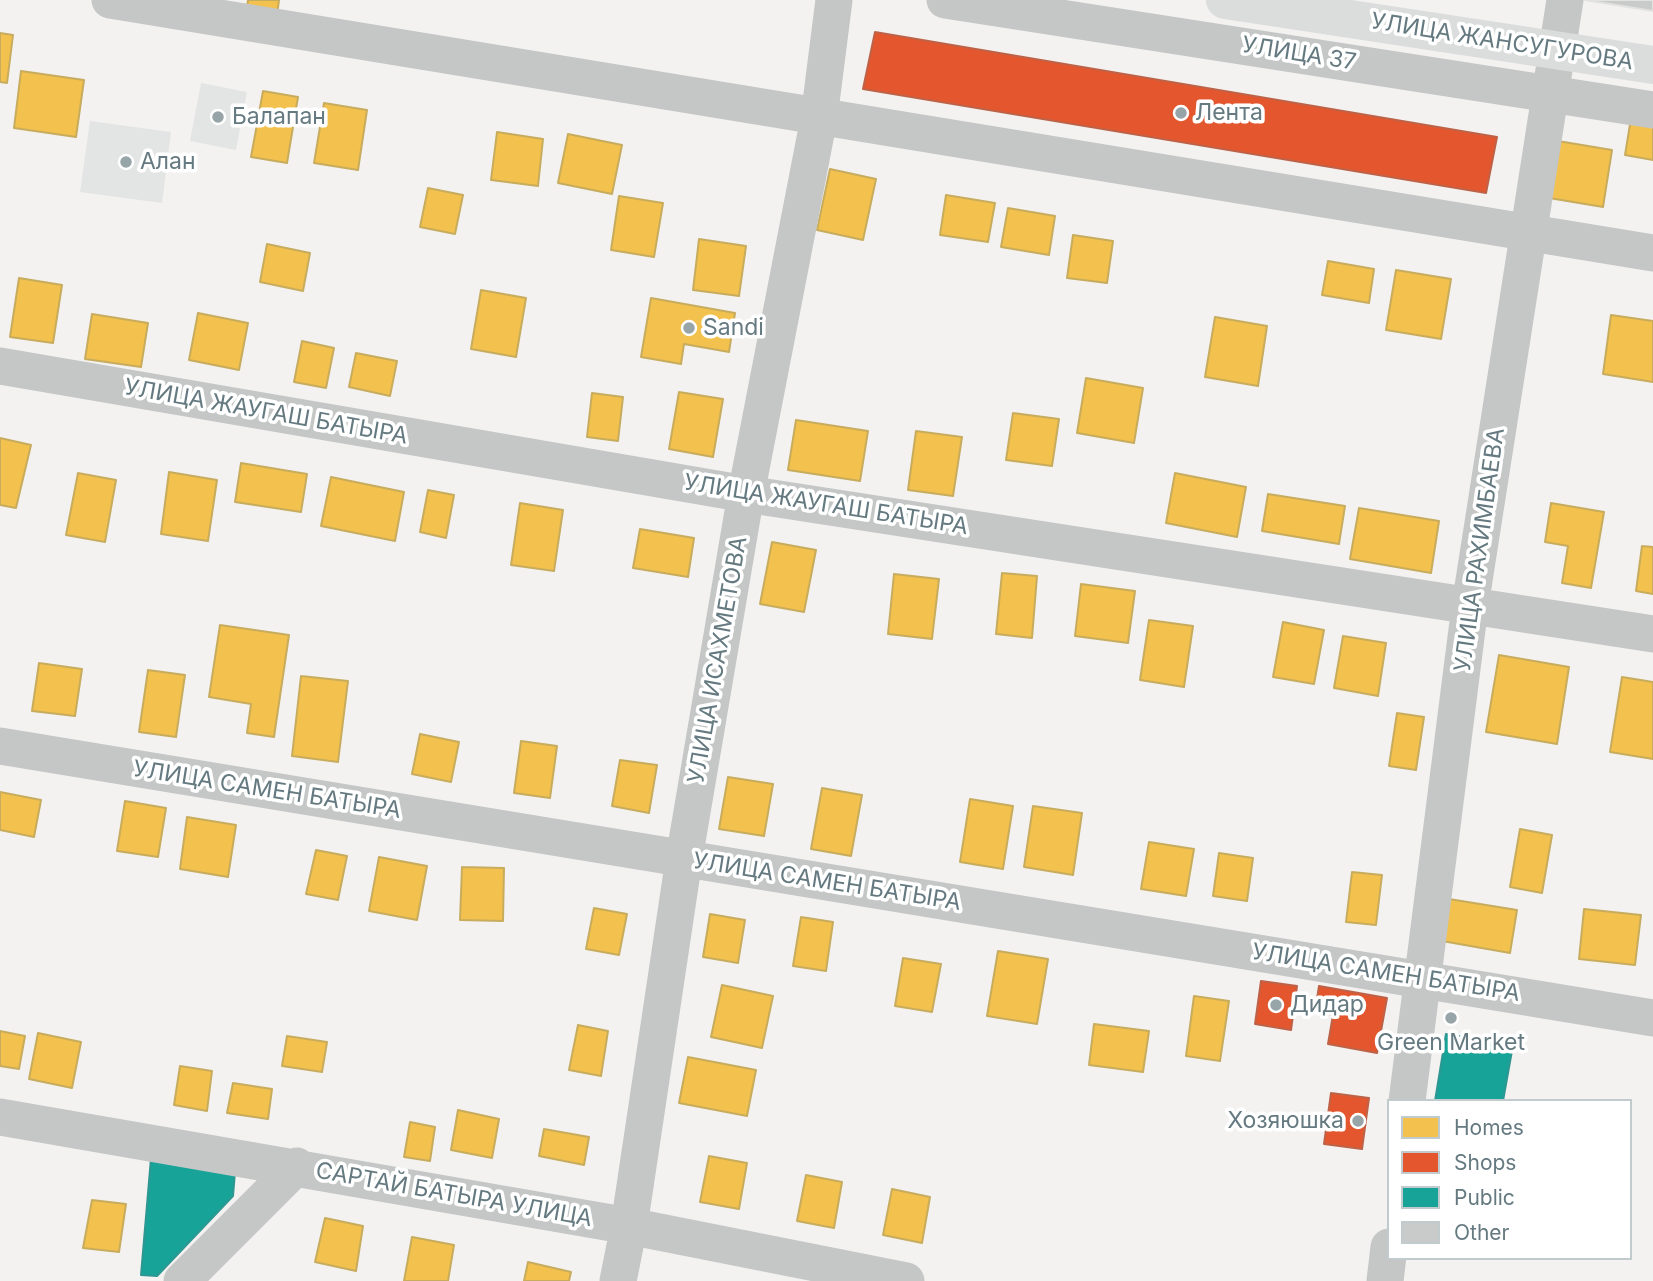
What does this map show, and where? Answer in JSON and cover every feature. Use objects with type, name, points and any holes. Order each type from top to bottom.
[{"type":"main road","name":"УЛИЦА ЖАНСУГУРОВА","points":[[1225,0],[1653,65]]},
{"type":"street","points":[[110,0],[1653,253]]},
{"type":"street","name":"УЛИЦА ИСАХМЕТОВА","points":[[618,1281],[629,1226],[684,859],[746,494],[820,118],[834,0]]},
{"type":"street","name":"УЛИЦА 37","points":[[945,0],[1653,110]]},
{"type":"street","name":"УЛИЦА РАХИМБАЕВА","points":[[1407,1099],[1470,606],[1565,0]]},
{"type":"street","name":"УЛИЦА ЖАУГАШ БАТЫРА","points":[[0,366],[746,494],[1653,634]]},
{"type":"street","name":"УЛИЦА САМЕН БАТЫРА","points":[[0,746],[1653,1018]]},
{"type":"street","name":"САРТАЙ БАТЫРА УЛИЦА","points":[[0,1116],[629,1226],[906,1281]]},
{"type":"street","points":[[182,1281],[296,1166]]},
{"type":"street","points":[[1385,1281],[1387,1260]]},
{"type":"shaded area","name":"Балапан","points":[[201,83],[247,92],[236,150],[190,141]]},
{"type":"shaded area","name":"Алан","points":[[90,121],[171,132],[162,203],[80,192]]},
{"type":"building: Homes","points":[[248,0],[279,0],[276,23],[245,19]]},
{"type":"building: Homes","points":[[0,33],[13,35],[7,83],[0,82]]},
{"type":"building: Homes","points":[[21,71],[84,80],[76,137],[14,128]]},
{"type":"building: Homes","points":[[263,91],[298,97],[287,163],[251,157]]},
{"type":"building: Homes","points":[[324,103],[367,110],[358,170],[314,163]]},
{"type":"building: Homes","points":[[1632,112],[1653,115],[1653,160],[1625,155]]},
{"type":"building: Homes","points":[[497,132],[543,139],[538,186],[491,180]]},
{"type":"building: Homes","points":[[568,134],[622,145],[612,194],[558,183]]},
{"type":"building: Homes","points":[[1552,140],[1612,150],[1603,207],[1543,197]]},
{"type":"building: Homes","points":[[830,169],[876,179],[863,240],[817,230]]},
{"type":"building: Homes","points":[[428,188],[463,195],[455,234],[420,227]]},
{"type":"building: Homes","points":[[946,195],[995,203],[988,242],[940,235]]},
{"type":"building: Homes","points":[[619,196],[663,203],[654,257],[611,250]]},
{"type":"building: Homes","points":[[1008,208],[1055,216],[1049,255],[1001,247]]},
{"type":"building: Homes","points":[[1073,235],[1113,241],[1107,283],[1067,278]]},
{"type":"building: Homes","points":[[699,239],[746,246],[739,296],[693,290]]},
{"type":"building: Homes","points":[[267,244],[310,253],[303,291],[260,282]]},
{"type":"building: Homes","points":[[1328,261],[1374,269],[1369,303],[1322,295]]},
{"type":"building: Homes","points":[[1396,270],[1451,279],[1441,339],[1386,330]]},
{"type":"building: Homes","points":[[19,278],[62,285],[53,343],[10,337]]},
{"type":"building: Homes","points":[[481,290],[526,298],[516,357],[471,349]]},
{"type":"building: Homes","name":"Sandi","points":[[651,298],[735,313],[729,352],[684,344],[681,364],[641,357]]},
{"type":"building: Homes","points":[[198,313],[248,323],[239,370],[189,360]]},
{"type":"building: Homes","points":[[92,314],[148,323],[141,367],[85,359]]},
{"type":"building: Homes","points":[[1611,315],[1653,321],[1653,382],[1603,374]]},
{"type":"building: Homes","points":[[1215,317],[1267,326],[1258,386],[1205,377]]},
{"type":"building: Homes","points":[[302,341],[334,348],[326,388],[294,382]]},
{"type":"building: Homes","points":[[356,353],[397,361],[390,396],[349,387]]},
{"type":"building: Homes","points":[[1086,378],[1143,388],[1134,443],[1077,433]]},
{"type":"building: Homes","points":[[679,392],[723,399],[713,457],[669,449]]},
{"type":"building: Homes","points":[[592,393],[623,397],[618,441],[587,437]]},
{"type":"building: Homes","points":[[1013,413],[1059,419],[1052,466],[1006,460]]},
{"type":"building: Homes","points":[[796,420],[868,431],[860,481],[788,470]]},
{"type":"building: Homes","points":[[916,431],[962,437],[953,496],[908,490]]},
{"type":"building: Homes","points":[[0,438],[31,445],[16,508],[0,505]]},
{"type":"building: Homes","points":[[241,463],[307,474],[301,512],[235,502]]},
{"type":"building: Homes","points":[[169,472],[217,480],[208,541],[161,534]]},
{"type":"building: Homes","points":[[78,473],[116,480],[105,542],[66,535]]},
{"type":"building: Homes","points":[[1175,473],[1246,487],[1237,537],[1166,523]]},
{"type":"building: Homes","points":[[331,477],[404,492],[395,541],[321,526]]},
{"type":"building: Homes","points":[[428,490],[454,495],[446,538],[420,532]]},
{"type":"building: Homes","points":[[1268,494],[1345,506],[1339,544],[1262,531]]},
{"type":"building: Homes","points":[[520,503],[563,510],[554,571],[511,565]]},
{"type":"building: Homes","points":[[1551,503],[1604,512],[1591,588],[1562,583],[1568,546],[1545,542]]},
{"type":"building: Homes","points":[[1359,508],[1439,521],[1431,573],[1350,559]]},
{"type":"building: Homes","points":[[640,529],[694,538],[688,577],[633,568]]},
{"type":"building: Homes","points":[[772,542],[816,550],[804,612],[760,604]]},
{"type":"building: Homes","points":[[1642,546],[1653,547],[1653,594],[1636,591]]},
{"type":"building: Homes","points":[[1002,573],[1037,576],[1032,638],[996,634]]},
{"type":"building: Homes","points":[[894,574],[939,579],[932,639],[888,634]]},
{"type":"building: Homes","points":[[1081,584],[1135,591],[1128,643],[1075,636]]},
{"type":"building: Homes","points":[[1149,620],[1193,626],[1184,687],[1140,680]]},
{"type":"building: Homes","points":[[1283,622],[1324,630],[1314,684],[1273,677]]},
{"type":"building: Homes","points":[[220,625],[289,635],[274,737],[247,733],[251,704],[209,697]]},
{"type":"building: Homes","points":[[1343,636],[1386,643],[1378,696],[1334,688]]},
{"type":"building: Homes","points":[[1499,655],[1569,667],[1557,744],[1486,732]]},
{"type":"building: Homes","points":[[39,663],[82,669],[75,716],[32,711]]},
{"type":"building: Homes","points":[[148,670],[185,675],[176,737],[139,732]]},
{"type":"building: Homes","points":[[301,676],[348,681],[338,762],[292,756]]},
{"type":"building: Homes","points":[[1622,677],[1653,682],[1653,759],[1610,752]]},
{"type":"building: Homes","points":[[1397,713],[1424,717],[1416,770],[1389,766]]},
{"type":"building: Homes","points":[[420,734],[459,742],[451,782],[412,774]]},
{"type":"building: Homes","points":[[521,741],[557,746],[550,798],[514,793]]},
{"type":"building: Homes","points":[[620,760],[657,765],[649,813],[612,806]]},
{"type":"building: Homes","points":[[728,777],[773,784],[764,836],[719,829]]},
{"type":"building: Homes","points":[[822,788],[862,795],[851,856],[811,849]]},
{"type":"building: Homes","points":[[0,792],[41,800],[34,837],[0,830]]},
{"type":"building: Homes","points":[[970,799],[1013,806],[1003,869],[960,862]]},
{"type":"building: Homes","points":[[125,801],[166,808],[158,857],[117,851]]},
{"type":"building: Homes","points":[[1033,806],[1082,813],[1073,875],[1024,867]]},
{"type":"building: Homes","points":[[187,817],[236,825],[228,877],[180,869]]},
{"type":"building: Homes","points":[[1520,829],[1552,835],[1542,893],[1510,887]]},
{"type":"building: Homes","points":[[1149,842],[1194,849],[1186,896],[1141,889]]},
{"type":"building: Homes","points":[[316,850],[347,856],[338,900],[306,894]]},
{"type":"building: Homes","points":[[1219,853],[1253,858],[1247,901],[1213,896]]},
{"type":"building: Homes","points":[[379,857],[427,866],[417,920],[369,911]]},
{"type":"building: Homes","points":[[462,867],[504,868],[503,921],[460,920]]},
{"type":"building: Homes","points":[[1352,872],[1382,875],[1376,925],[1346,922]]},
{"type":"building: Homes","points":[[1449,899],[1517,910],[1510,953],[1442,941]]},
{"type":"building: Homes","points":[[594,908],[627,914],[619,955],[586,949]]},
{"type":"building: Homes","points":[[1584,909],[1641,915],[1635,965],[1579,959]]},
{"type":"building: Homes","points":[[710,914],[745,920],[738,963],[703,957]]},
{"type":"building: Homes","points":[[801,917],[833,922],[826,971],[793,966]]},
{"type":"building: Homes","points":[[998,951],[1048,959],[1037,1024],[987,1016]]},
{"type":"building: Homes","points":[[903,958],[941,964],[932,1012],[895,1006]]},
{"type":"building: Homes","points":[[722,985],[773,996],[762,1048],[711,1037]]},
{"type":"building: Homes","points":[[1194,996],[1229,1001],[1220,1061],[1186,1056]]},
{"type":"building: Homes","points":[[1094,1024],[1149,1031],[1143,1072],[1089,1065]]},
{"type":"building: Homes","points":[[578,1025],[608,1031],[601,1076],[569,1070]]},
{"type":"building: Homes","points":[[0,1031],[25,1036],[19,1069],[0,1066]]},
{"type":"building: Homes","points":[[38,1033],[81,1042],[72,1088],[29,1079]]},
{"type":"building: Homes","points":[[287,1036],[327,1042],[322,1072],[282,1066]]},
{"type":"building: Homes","points":[[688,1057],[756,1070],[747,1116],[679,1103]]},
{"type":"building: Homes","points":[[180,1066],[212,1071],[207,1111],[174,1105]]},
{"type":"building: Homes","points":[[233,1083],[272,1089],[268,1119],[227,1113]]},
{"type":"building: Homes","points":[[458,1110],[499,1119],[492,1158],[451,1150]]},
{"type":"building: Homes","points":[[410,1122],[435,1127],[430,1161],[404,1157]]},
{"type":"building: Homes","points":[[544,1129],[589,1137],[584,1165],[539,1156]]},
{"type":"building: Homes","points":[[709,1156],[747,1163],[739,1209],[700,1202]]},
{"type":"building: Homes","points":[[806,1175],[842,1182],[834,1228],[797,1221]]},
{"type":"building: Homes","points":[[892,1189],[930,1197],[922,1243],[883,1235]]},
{"type":"building: Homes","points":[[92,1200],[126,1204],[119,1252],[83,1248]]},
{"type":"building: Homes","points":[[325,1218],[363,1226],[356,1271],[315,1262]]},
{"type":"building: Homes","points":[[412,1237],[454,1245],[448,1281],[404,1281]]},
{"type":"building: Homes","points":[[528,1262],[571,1272],[569,1281],[524,1281]]},
{"type":"building: Shops","name":"Лента","points":[[875,32],[1497,137],[1486,193],[863,89]]},
{"type":"building: Shops","name":"Дидар","points":[[1261,981],[1297,986],[1291,1030],[1255,1024]]},
{"type":"building: Shops","points":[[1319,986],[1387,998],[1377,1053],[1328,1044],[1333,1015],[1315,1012]]},
{"type":"building: Shops","points":[[1331,1093],[1369,1098],[1362,1149],[1324,1144]]},
{"type":"building: Public","points":[[1446,1034],[1513,1045],[1503,1099],[1435,1099]]},
{"type":"building: Public","points":[[151,1158],[235,1172],[233,1196],[157,1276],[141,1275]]},
{"type":"building: Other","points":[[1585,0],[1653,0],[1653,11]]},
{"type":"place","name":"Лента","points":[[1181,113]]},
{"type":"place","name":"Балапан","points":[[218,117]]},
{"type":"place","name":"Алан","points":[[126,162]]},
{"type":"place","name":"Sandi","points":[[689,328]]},
{"type":"place","name":"Дидар","points":[[1276,1005]]},
{"type":"place","name":"Green Market","points":[[1451,1018]]},
{"type":"place","name":"Хозяюшка","points":[[1358,1121]]}]
